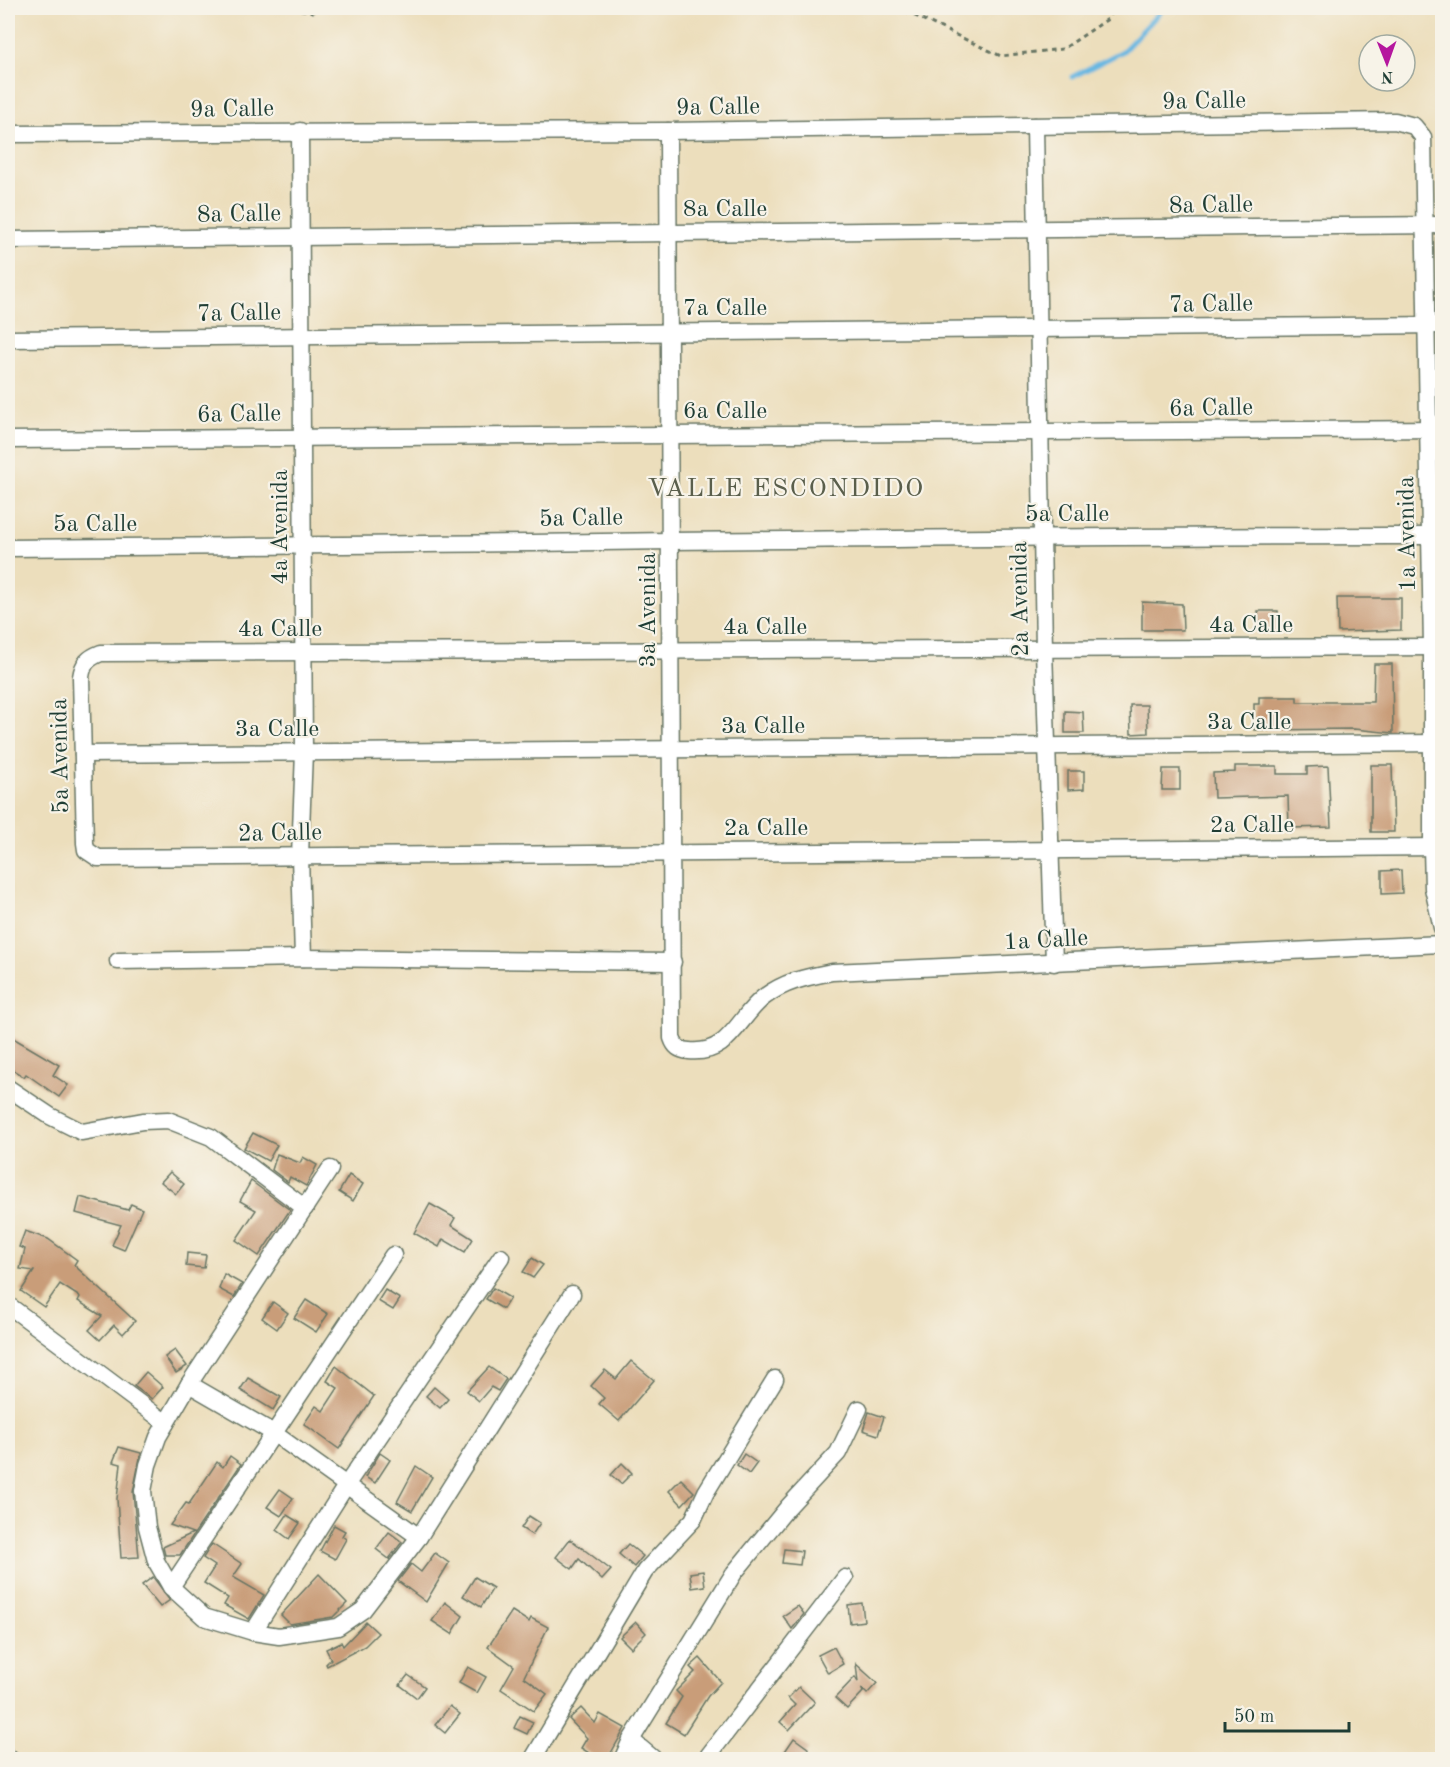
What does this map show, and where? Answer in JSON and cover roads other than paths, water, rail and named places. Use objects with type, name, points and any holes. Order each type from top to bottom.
[{"type":"street","name":"9a Calle","points":[[8,134],[668,131],[1395,121],[1414,126],[1423,137]]},
{"type":"street","name":"2a Avenida","points":[[1035,126],[1044,649],[1054,963]]},
{"type":"street","name":"4a Avenida","points":[[300,131],[304,652],[304,752],[300,856],[303,958]]},
{"type":"street","name":"3a Avenida","points":[[668,131],[673,852],[672,1038],[674,1045],[680,1050]]},
{"type":"street","name":"1a Avenida","points":[[1423,137],[1424,226],[1434,325],[1437,847],[1433,888],[1443,928]]},
{"type":"street","name":"8a Calle","points":[[8,240],[1443,225]]},
{"type":"street","name":"7a Calle","points":[[8,339],[1434,325]]},
{"type":"street","name":"6a Calle","points":[[8,440],[1435,429]]},
{"type":"street","name":"5a Calle","points":[[8,548],[303,546],[671,539],[1436,536]]},
{"type":"street","name":"4a Calle","points":[[90,657],[101,653],[1437,647]]},
{"type":"street","name":"5a Avenida","points":[[90,657],[82,667],[81,677],[85,843],[91,855]]},
{"type":"street","name":"3a Calle","points":[[83,754],[1437,743]]},
{"type":"street","name":"2a Calle","points":[[91,855],[98,858],[1437,847]]},
{"type":"street","name":"1a Calle","points":[[680,1050],[705,1052],[723,1043],[763,998],[791,981],[832,972],[1443,944]]},
{"type":"street","points":[[118,961],[303,958],[673,962]]},
{"type":"street","points":[[8,1088],[50,1116],[82,1132],[143,1121],[168,1120],[212,1137],[305,1208]]},
{"type":"street","points":[[330,1169],[189,1384],[166,1423],[148,1465],[143,1491],[147,1527],[156,1561],[171,1587],[204,1617],[253,1632],[279,1636],[338,1626],[363,1610],[419,1537],[572,1294]]},
{"type":"street","points":[[171,1587],[393,1255]]},
{"type":"street","points":[[253,1632],[347,1484],[501,1257]]},
{"type":"street","points":[[8,1305],[166,1423]]},
{"type":"street","points":[[532,1760],[645,1571],[693,1520],[706,1491],[775,1379]]},
{"type":"street","points":[[189,1384],[273,1432],[419,1537]]},
{"type":"street","points":[[622,1760],[631,1740],[734,1573],[788,1507],[838,1453],[859,1409]]},
{"type":"street","points":[[705,1760],[845,1578]]},
{"type":"street","points":[[631,1740],[655,1760]]},
{"type":"waterway","points":[[1072,77],[1123,51],[1164,8]]},
{"type":"district","name":"VALLE ESCONDIDO","points":[[786,487]]}]
